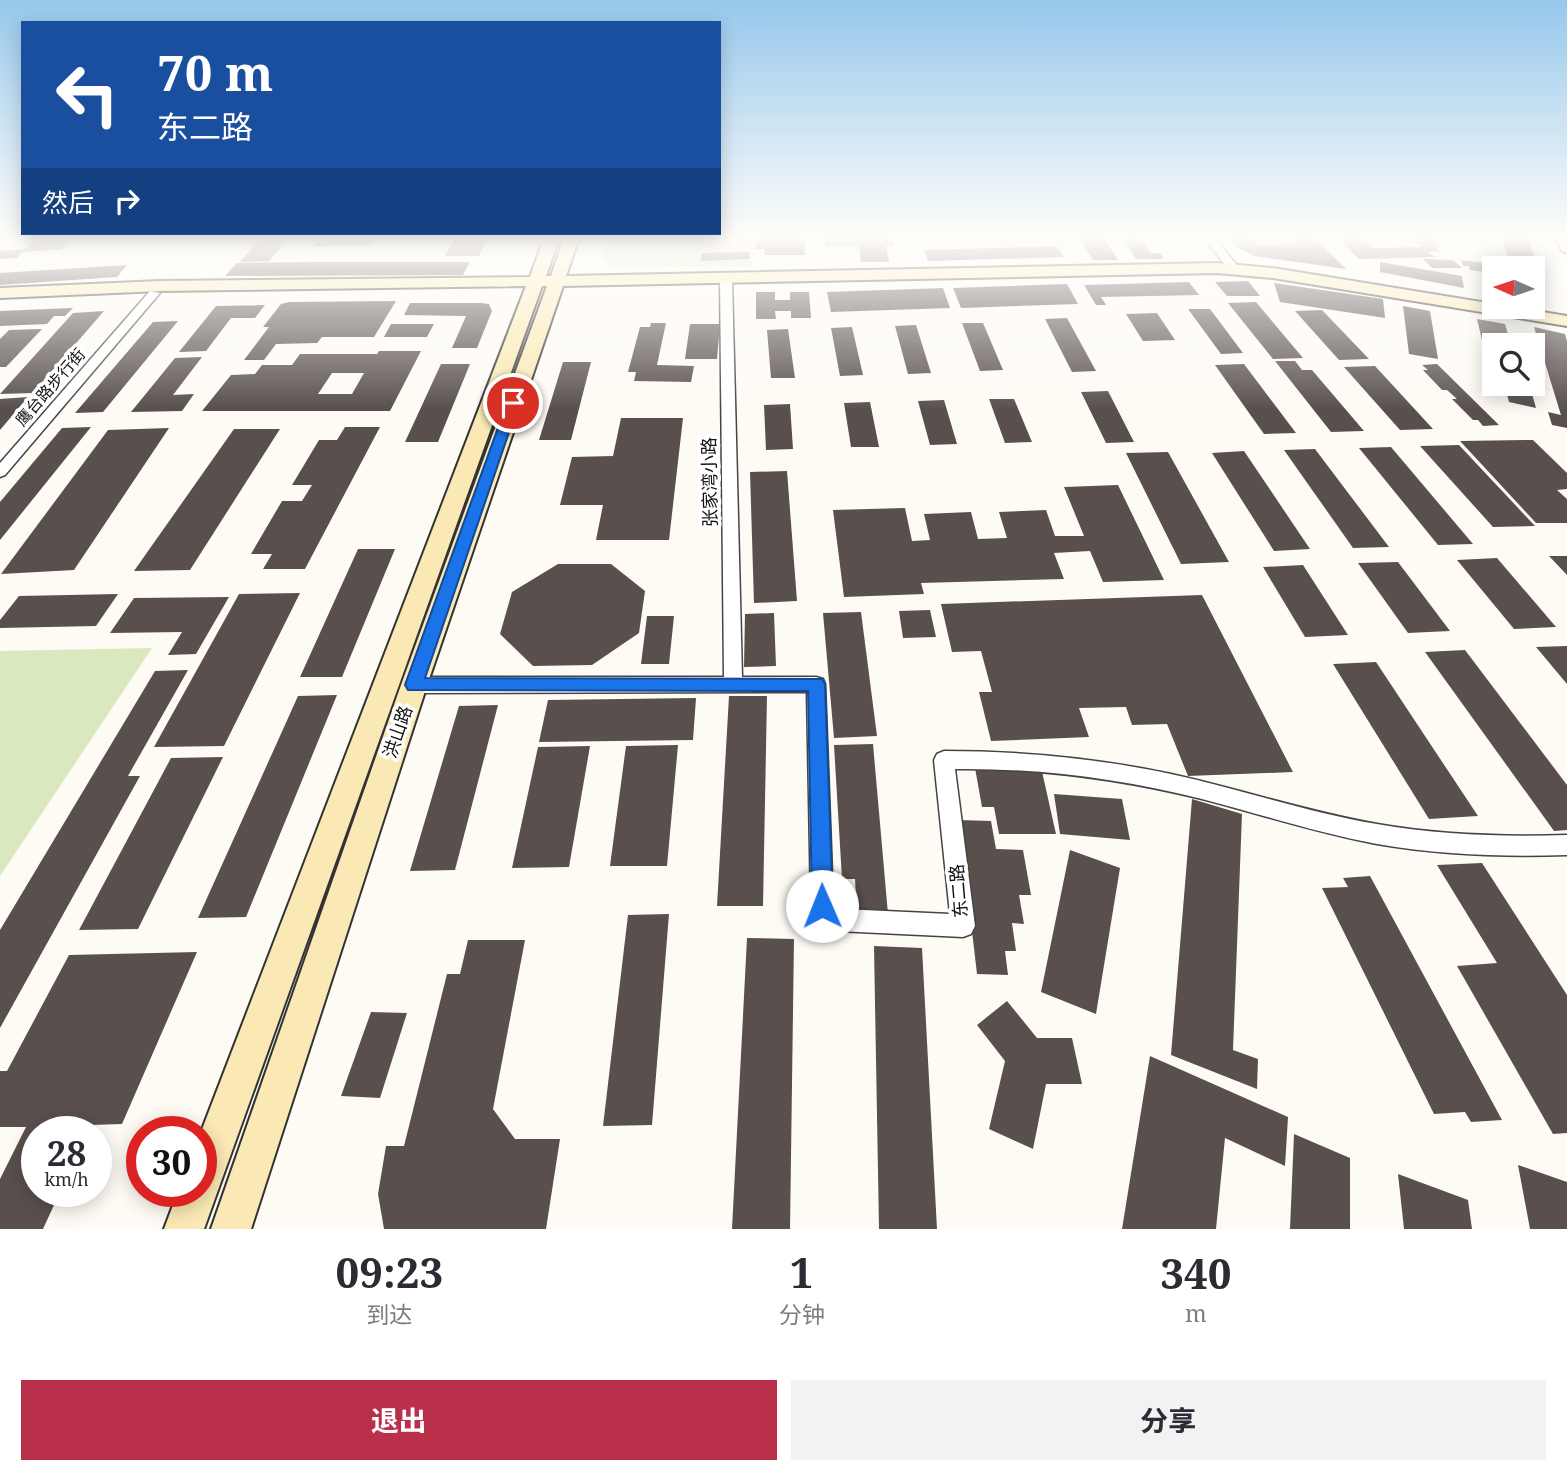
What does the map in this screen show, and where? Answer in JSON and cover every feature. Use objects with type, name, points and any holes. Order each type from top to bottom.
[{"type":"main road","points":[[0,302],[114,295]]},
{"type":"main road","name":"洪山路","points":[[231,1229],[541,295]]},
{"type":"main road","name":"洪山路","points":[[217,1141],[541,295]]},
{"type":"main road","points":[[1405,295],[1567,321]]},
{"type":"main road","points":[[184,1229],[192,1207]]},
{"type":"street","name":"鹰台路步行街","points":[[0,472],[152,295]]},
{"type":"street","name":"张家湾小路","points":[[726,295],[733,684]]},
{"type":"street","name":"东二路","points":[[414,685],[816,684],[822,906],[836,920],[963,926],[944,760],[1028,761],[1109,771],[1201,790],[1350,829],[1399,838],[1497,845],[1567,845]]},
{"type":"green space","points":[[152,648],[0,876],[0,651]]},
{"type":"building","points":[[756,295],[775,295],[775,300],[790,300],[790,295],[809,295],[811,318],[791,318],[791,311],[775,311],[776,319],[756,319]]},
{"type":"building","points":[[828,295],[946,295],[950,308],[831,312]]},
{"type":"building","points":[[956,295],[1073,295],[1078,304],[961,308]]},
{"type":"building","points":[[1090,295],[1182,295],[1101,297],[1106,305],[1096,305]]},
{"type":"building","points":[[1278,295],[1358,295],[1383,299],[1385,318],[1280,302]]},
{"type":"building","points":[[396,301],[374,337],[322,337],[317,343],[276,344],[264,360],[244,360],[269,327],[263,327],[281,304]]},
{"type":"building","points":[[1256,302],[1303,358],[1273,359],[1228,303]]},
{"type":"building","points":[[410,303],[481,303],[489,304],[492,311],[477,348],[452,348],[466,316],[404,315]]},
{"type":"building","points":[[265,305],[255,318],[231,318],[206,351],[179,352],[216,306]]},
{"type":"building","points":[[1403,306],[1430,311],[1438,359],[1409,354]]},
{"type":"building","points":[[73,308],[65,316],[54,316],[47,324],[0,326],[0,311]]},
{"type":"building","points":[[1188,309],[1210,309],[1243,353],[1221,354]]},
{"type":"building","points":[[1322,310],[1369,359],[1339,360],[1295,311]]},
{"type":"building","points":[[104,311],[33,393],[0,394],[73,313]]},
{"type":"building","points":[[1157,313],[1175,340],[1143,341],[1126,314]]},
{"type":"building","points":[[1067,318],[1096,371],[1072,372],[1045,319]]},
{"type":"building","points":[[1477,319],[1505,324],[1508,333],[1482,333],[1482,340]]},
{"type":"building","points":[[178,321],[103,412],[75,413],[153,322]]},
{"type":"building","points":[[651,323],[666,323],[657,365],[694,366],[691,382],[634,381],[636,372],[628,372],[640,327],[650,327]]},
{"type":"building","points":[[962,323],[983,323],[1003,370],[980,371]]},
{"type":"building","points":[[391,324],[434,324],[427,337],[384,337]]},
{"type":"building","points":[[690,324],[720,324],[717,359],[685,359]]},
{"type":"building","points":[[916,325],[931,373],[908,374],[895,326]]},
{"type":"building","points":[[852,327],[863,375],[840,376],[831,328]]},
{"type":"building","points":[[1534,327],[1565,334],[1567,428],[1552,425],[1548,412],[1561,415],[1545,363],[1545,333],[1536,333]]},
{"type":"building","points":[[42,329],[6,367],[0,367],[0,339],[9,330]]},
{"type":"building","points":[[788,329],[795,378],[771,378],[767,330]]},
{"type":"building","points":[[379,351],[421,351],[390,411],[202,411],[231,375],[255,374],[262,365],[292,365],[300,354],[377,354]],"holes":[[[332,373],[364,373],[352,394],[318,394]]]},
{"type":"building","points":[[202,357],[173,395],[194,394],[182,411],[131,412],[175,358]]},
{"type":"building","points":[[1275,361],[1295,361],[1302,370],[1312,370],[1364,431],[1331,432]]},
{"type":"building","points":[[563,362],[591,362],[571,440],[539,440]]},
{"type":"building","points":[[441,364],[470,364],[438,442],[405,442]]},
{"type":"building","points":[[1244,364],[1296,433],[1264,434],[1215,365]]},
{"type":"building","points":[[1437,364],[1499,425],[1483,426],[1478,420],[1473,420],[1452,399],[1457,399],[1447,390],[1442,390],[1423,370],[1428,370],[1422,365]]},
{"type":"building","points":[[1375,366],[1433,429],[1400,430],[1344,367]]},
{"type":"building","points":[[1108,391],[1134,442],[1106,443],[1081,392]]},
{"type":"building","points":[[1507,396],[1533,396],[1536,408],[1509,402]]},
{"type":"building","points":[[28,397],[0,430],[0,399]]},
{"type":"building","points":[[989,399],[1014,399],[1032,442],[1005,443]]},
{"type":"building","points":[[944,400],[957,444],[930,445],[918,401]]},
{"type":"building","points":[[870,402],[879,447],[851,447],[844,403]]},
{"type":"building","points":[[790,404],[793,449],[766,450],[764,405]]},
{"type":"building","points":[[621,418],[683,418],[669,540],[596,540],[603,505],[560,505],[572,457],[613,456]]},
{"type":"building","points":[[91,427],[0,540],[0,502],[62,428]]},
{"type":"building","points":[[345,427],[380,427],[305,569],[263,569],[272,554],[251,554],[282,501],[302,501],[312,485],[292,485],[319,440],[337,440]]},
{"type":"building","points":[[169,428],[74,570],[1,574],[108,430]]},
{"type":"building","points":[[234,429],[280,429],[190,570],[134,571]]},
{"type":"building","points":[[1533,440],[1567,473],[1567,489],[1557,490],[1567,499],[1567,523],[1536,523],[1460,441]]},
{"type":"building","points":[[1459,445],[1535,526],[1493,527],[1420,446]]},
{"type":"building","points":[[1391,447],[1473,544],[1438,545],[1359,448]]},
{"type":"building","points":[[1315,449],[1389,547],[1353,548],[1284,450]]},
{"type":"building","points":[[1244,451],[1310,549],[1274,551],[1212,453]]},
{"type":"building","points":[[1168,452],[1229,562],[1181,564],[1126,453]]},
{"type":"building","points":[[787,471],[797,601],[754,603],[750,472]]},
{"type":"building","points":[[1118,485],[1164,580],[1103,582],[1090,551],[1054,553],[1064,579],[921,583],[924,594],[844,597],[833,510],[905,508],[912,541],[930,540],[924,514],[971,512],[978,539],[1007,538],[999,512],[1046,510],[1055,536],[1084,536],[1064,487]]},
{"type":"building","points":[[358,549],[395,549],[342,677],[300,677]]},
{"type":"building","points":[[1549,556],[1567,556],[1567,575]]},
{"type":"building","points":[[1497,558],[1556,627],[1514,629],[1457,560]]},
{"type":"building","points":[[1398,562],[1450,631],[1408,633],[1358,563]]},
{"type":"building","points":[[558,564],[611,564],[645,591],[639,633],[592,665],[533,666],[500,634],[512,592]]},
{"type":"building","points":[[1303,565],[1348,635],[1305,637],[1263,567]]},
{"type":"building","points":[[300,593],[224,746],[154,747],[239,594]]},
{"type":"building","points":[[118,594],[96,626],[0,628],[0,620],[19,596]]},
{"type":"building","points":[[1202,595],[1293,772],[1188,776],[1167,724],[1132,725],[1126,707],[1079,708],[1089,737],[991,741],[979,692],[992,692],[981,651],[952,652],[941,604]]},
{"type":"building","points":[[229,597],[196,654],[168,655],[182,632],[110,633],[134,598]]},
{"type":"building","points":[[930,610],[936,637],[903,638],[899,611]]},
{"type":"building","points":[[861,612],[877,736],[834,738],[823,613]]},
{"type":"building","points":[[774,613],[776,666],[744,667],[745,614]]},
{"type":"building","points":[[647,616],[674,616],[669,664],[641,664]]},
{"type":"building","points":[[1567,646],[1567,684],[1536,647]]},
{"type":"building","points":[[1465,650],[1567,785],[1567,830],[1554,831],[1425,652]]},
{"type":"building","points":[[1376,662],[1478,816],[1429,819],[1333,664]]},
{"type":"building","points":[[188,670],[128,776],[140,776],[0,1028],[0,930],[155,671]]},
{"type":"building","points":[[337,695],[246,917],[198,918],[298,696]]},
{"type":"building","points":[[729,696],[767,696],[763,906],[717,906]]},
{"type":"building","points":[[696,698],[693,740],[539,742],[548,700]]},
{"type":"building","points":[[498,705],[455,870],[410,871],[459,706]]},
{"type":"building","points":[[873,744],[888,914],[857,915],[855,879],[842,879],[834,745]]},
{"type":"building","points":[[678,745],[667,866],[610,866],[626,746]]},
{"type":"building","points":[[590,746],[569,867],[512,868],[538,747]]},
{"type":"building","points":[[223,757],[138,929],[79,930],[171,758]]},
{"type":"building","points":[[1041,767],[1056,834],[999,834],[994,807],[982,807],[975,768]]},
{"type":"building","points":[[1054,794],[1122,799],[1130,840],[1060,834]]},
{"type":"building","points":[[1192,799],[1242,814],[1233,1050],[1258,1059],[1257,1089],[1171,1055]]},
{"type":"building","points":[[959,820],[991,821],[996,849],[1023,850],[1031,895],[1019,895],[1024,924],[1012,923],[1016,951],[1005,951],[1008,975],[977,974]]},
{"type":"building","points":[[1070,850],[1120,868],[1096,1014],[1041,992]]},
{"type":"building","points":[[1482,863],[1567,995],[1567,1133],[1553,1134],[1457,966],[1497,963],[1437,865]]},
{"type":"building","points":[[1370,876],[1502,1120],[1471,1122],[1465,1112],[1434,1114],[1322,888],[1348,887],[1343,878]]},
{"type":"building","points":[[669,914],[652,1125],[603,1126],[628,915]]},
{"type":"building","points":[[747,938],[794,939],[790,1229],[732,1229]]},
{"type":"building","points":[[468,940],[525,940],[493,1109],[515,1139],[560,1139],[546,1229],[384,1229],[378,1194],[386,1146],[404,1146],[447,974],[460,974]]},
{"type":"building","points":[[874,946],[922,948],[937,1229],[879,1229]]},
{"type":"building","points":[[197,952],[122,1124],[112,1124],[112,1116],[21,1116],[21,1127],[0,1127],[0,1071],[7,1071],[69,955]]},
{"type":"building","points":[[1007,1001],[1037,1038],[1072,1038],[1082,1084],[1046,1084],[1033,1149],[989,1129],[1005,1061],[977,1025]]},
{"type":"building","points":[[371,1012],[407,1013],[380,1098],[341,1096]]},
{"type":"building","points":[[1150,1056],[1288,1117],[1285,1166],[1225,1138],[1216,1229],[1122,1229]]},
{"type":"building","points":[[1294,1134],[1350,1158],[1350,1229],[1290,1229]]},
{"type":"building","points":[[21,1137],[21,1207],[53,1207],[43,1229],[0,1229],[0,1179]]},
{"type":"building","points":[[1518,1165],[1567,1182],[1567,1229],[1530,1229]]},
{"type":"building","points":[[1398,1174],[1468,1200],[1472,1229],[1404,1229]]},
{"type":"route","points":[[513,403],[414,685],[816,684],[822,906]]}]
